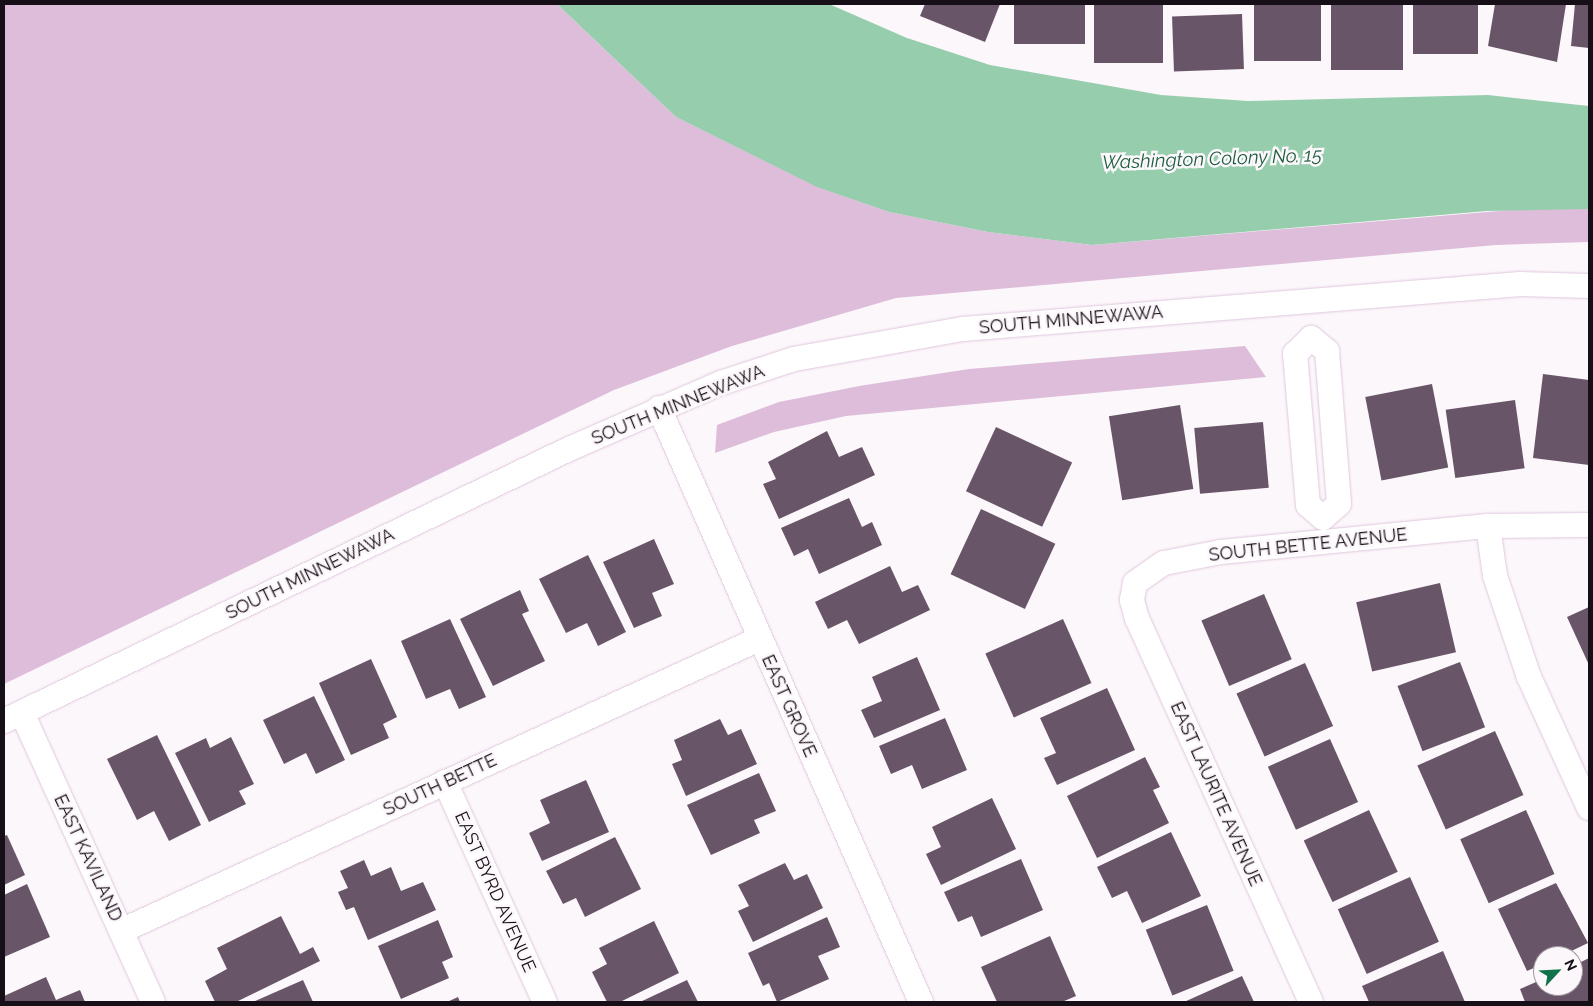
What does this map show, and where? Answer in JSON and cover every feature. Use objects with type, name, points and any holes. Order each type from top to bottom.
[{"type":"street","name":"SOUTH MINNEWAWA","points":[[13,717],[659,408],[794,359],[877,341],[963,329],[1520,284],[1589,286]]},
{"type":"street","points":[[1308,300],[1311,338],[1327,351],[1339,504],[1323,518]]},
{"type":"street","points":[[1311,338],[1294,354],[1308,505],[1323,518],[1325,541]]},
{"type":"street","name":"EAST GROVE","points":[[659,408],[759,639],[921,1002]]},
{"type":"street","name":"SOUTH BETTE AVENUE","points":[[1135,583],[1164,563],[1325,541],[1488,526],[1589,525]]},
{"type":"street","points":[[1488,526],[1495,576],[1529,676],[1589,808]]},
{"type":"street","name":"EAST LAURITE AVENUE","points":[[1135,583],[1132,600],[1137,619],[1311,1002]]},
{"type":"street","name":"SOUTH BETTE","points":[[121,931],[759,639]]},
{"type":"street","name":"EAST KAVILAND","points":[[13,717],[121,931],[153,1002]]},
{"type":"street","name":"EAST BYRD AVENUE","points":[[445,782],[545,1002]]},
{"type":"shaded area","points":[[4,4],[557,4],[676,117],[818,187],[889,212],[988,232],[1092,245],[1548,207],[1589,209],[1589,242],[1496,245],[896,298],[732,346],[614,390],[4,684]]},
{"type":"shaded area","points":[[1245,346],[1266,377],[846,416],[774,432],[715,453],[717,425],[779,402],[859,386],[969,369]]},
{"type":"water","name":"Washington Colony No. 15","points":[[557,4],[829,4],[907,38],[990,65],[1161,95],[1248,101],[1488,95],[1589,106],[1589,209],[1487,211],[1092,245],[988,232],[889,212],[817,187],[676,117]]},
{"type":"building","points":[[925,4],[1000,4],[985,42],[920,16]]},
{"type":"building","points":[[1014,4],[1085,4],[1085,44],[1014,44]]},
{"type":"building","points":[[1094,4],[1163,4],[1163,63],[1094,63]]},
{"type":"building","points":[[1254,4],[1321,4],[1321,61],[1254,61]]},
{"type":"building","points":[[1331,4],[1403,4],[1403,70],[1331,70]]},
{"type":"building","points":[[1413,4],[1478,4],[1478,54],[1413,54]]},
{"type":"building","points":[[1495,4],[1566,4],[1557,62],[1488,46]]},
{"type":"building","points":[[1575,4],[1589,4],[1589,48],[1571,46]]},
{"type":"building","points":[[1242,14],[1244,69],[1174,71],[1172,16]]},
{"type":"building","points":[[1543,374],[1589,380],[1589,465],[1533,458]]},
{"type":"building","points":[[1432,384],[1448,467],[1381,480],[1365,397]]},
{"type":"building","points":[[1515,400],[1525,468],[1455,478],[1446,410]]},
{"type":"building","points":[[1180,405],[1193,489],[1122,500],[1109,416]]},
{"type":"building","points":[[1263,422],[1269,488],[1200,494],[1194,428]]},
{"type":"building","points":[[996,427],[1072,462],[1042,527],[966,491]]},
{"type":"building","points":[[827,431],[839,457],[862,447],[875,475],[779,519],[763,484],[776,479],[768,462]]},
{"type":"building","points":[[849,498],[862,527],[872,522],[882,545],[819,574],[808,549],[794,556],[781,528]]},
{"type":"building","points":[[981,509],[1055,544],[1025,609],[951,574]]},
{"type":"building","points":[[654,539],[674,584],[652,593],[662,616],[634,628],[603,562]]},
{"type":"building","points":[[588,555],[626,632],[598,646],[587,623],[566,633],[539,579]]},
{"type":"building","points":[[890,566],[902,592],[918,585],[930,610],[859,644],[847,620],[828,629],[815,602]]},
{"type":"building","points":[[1440,583],[1456,652],[1372,672],[1356,602]]},
{"type":"building","points":[[520,590],[529,611],[522,614],[545,661],[493,686],[460,619]]},
{"type":"building","points":[[1264,594],[1292,659],[1229,686],[1201,621]]},
{"type":"building","points":[[1589,607],[1589,665],[1567,617]]},
{"type":"building","points":[[450,619],[486,697],[459,709],[450,689],[426,699],[401,641]]},
{"type":"building","points":[[1063,619],[1091,683],[1014,718],[985,654]]},
{"type":"building","points":[[917,657],[940,710],[874,738],[861,710],[882,701],[872,677]]},
{"type":"building","points":[[371,659],[397,717],[383,724],[389,738],[351,755],[319,683]]},
{"type":"building","points":[[1460,662],[1485,727],[1423,751],[1397,686]]},
{"type":"building","points":[[1305,663],[1333,726],[1265,757],[1236,694]]},
{"type":"building","points":[[1107,688],[1135,750],[1057,785],[1044,758],[1056,753],[1040,718]]},
{"type":"building","points":[[314,696],[345,760],[316,774],[306,753],[284,764],[263,720]]},
{"type":"building","points":[[945,718],[967,770],[922,789],[912,765],[891,774],[879,746]]},
{"type":"building","points":[[720,719],[728,735],[741,729],[757,764],[686,796],[672,764],[682,760],[674,740]]},
{"type":"building","points":[[1495,731],[1523,795],[1446,830],[1417,766]]},
{"type":"building","points":[[157,735],[201,825],[169,841],[154,811],[137,820],[107,759]]},
{"type":"building","points":[[231,737],[254,784],[239,791],[246,804],[209,822],[175,753],[206,738],[210,748]]},
{"type":"building","points":[[1330,739],[1358,802],[1296,830],[1268,767]]},
{"type":"building","points":[[1145,757],[1160,787],[1153,790],[1169,823],[1097,858],[1067,796]]},
{"type":"building","points":[[759,773],[776,811],[754,820],[760,833],[711,855],[687,805]]},
{"type":"building","points":[[586,780],[609,832],[542,861],[529,833],[550,823],[540,800]]},
{"type":"building","points":[[992,798],[1016,849],[941,885],[926,854],[941,847],[932,827]]},
{"type":"building","points":[[1369,810],[1398,872],[1332,902],[1304,840]]},
{"type":"building","points":[[1526,810],[1554,874],[1489,903],[1460,839]]},
{"type":"building","points":[[1171,832],[1201,896],[1142,923],[1127,891],[1112,898],[1097,867]]},
{"type":"building","points":[[7,835],[25,875],[4,885],[4,836]]},
{"type":"building","points":[[615,837],[641,889],[585,917],[576,898],[563,904],[546,871]]},
{"type":"building","points":[[1021,859],[1043,910],[981,937],[972,916],[958,922],[944,892]]},
{"type":"building","points":[[364,860],[371,876],[391,867],[401,891],[423,882],[436,910],[368,940],[354,907],[346,910],[338,892],[348,888],[340,871]]},
{"type":"building","points":[[785,863],[794,880],[807,874],[823,908],[753,942],[738,911],[749,906],[738,885]]},
{"type":"building","points":[[1410,877],[1439,942],[1367,974],[1338,909]]},
{"type":"building","points":[[1556,883],[1588,943],[1582,946],[1533,946],[1533,968],[1527,971],[1498,909]]},
{"type":"building","points":[[27,884],[50,937],[4,957],[4,895]]},
{"type":"building","points":[[1207,905],[1234,971],[1172,996],[1146,930]]},
{"type":"building","points":[[281,916],[300,954],[313,947],[320,961],[236,1002],[215,1002],[205,981],[227,969],[217,948]]},
{"type":"building","points":[[827,917],[840,947],[818,956],[829,979],[777,1002],[769,983],[763,986],[748,953]]},
{"type":"building","points":[[438,920],[453,957],[442,962],[449,978],[401,999],[378,946]]},
{"type":"building","points":[[654,921],[679,973],[620,1002],[607,1002],[592,972],[607,964],[599,948]]},
{"type":"building","points":[[1050,936],[1076,996],[1062,1002],[997,1002],[981,967]]},
{"type":"building","points":[[1443,951],[1465,1002],[1369,1002],[1362,986]]},
{"type":"building","points":[[1589,958],[1589,1002],[1525,1002],[1520,989],[1533,983],[1533,996],[1583,996],[1583,961]]},
{"type":"building","points":[[1242,976],[1254,1002],[1184,1002]]},
{"type":"building","points":[[46,977],[56,1000],[80,990],[85,1002],[4,1002],[4,996]]},
{"type":"building","points":[[303,980],[313,1002],[253,1002]]},
{"type":"building","points":[[687,980],[698,1002],[640,1002]]},
{"type":"building","points":[[458,997],[460,1002],[447,1002]]}]
